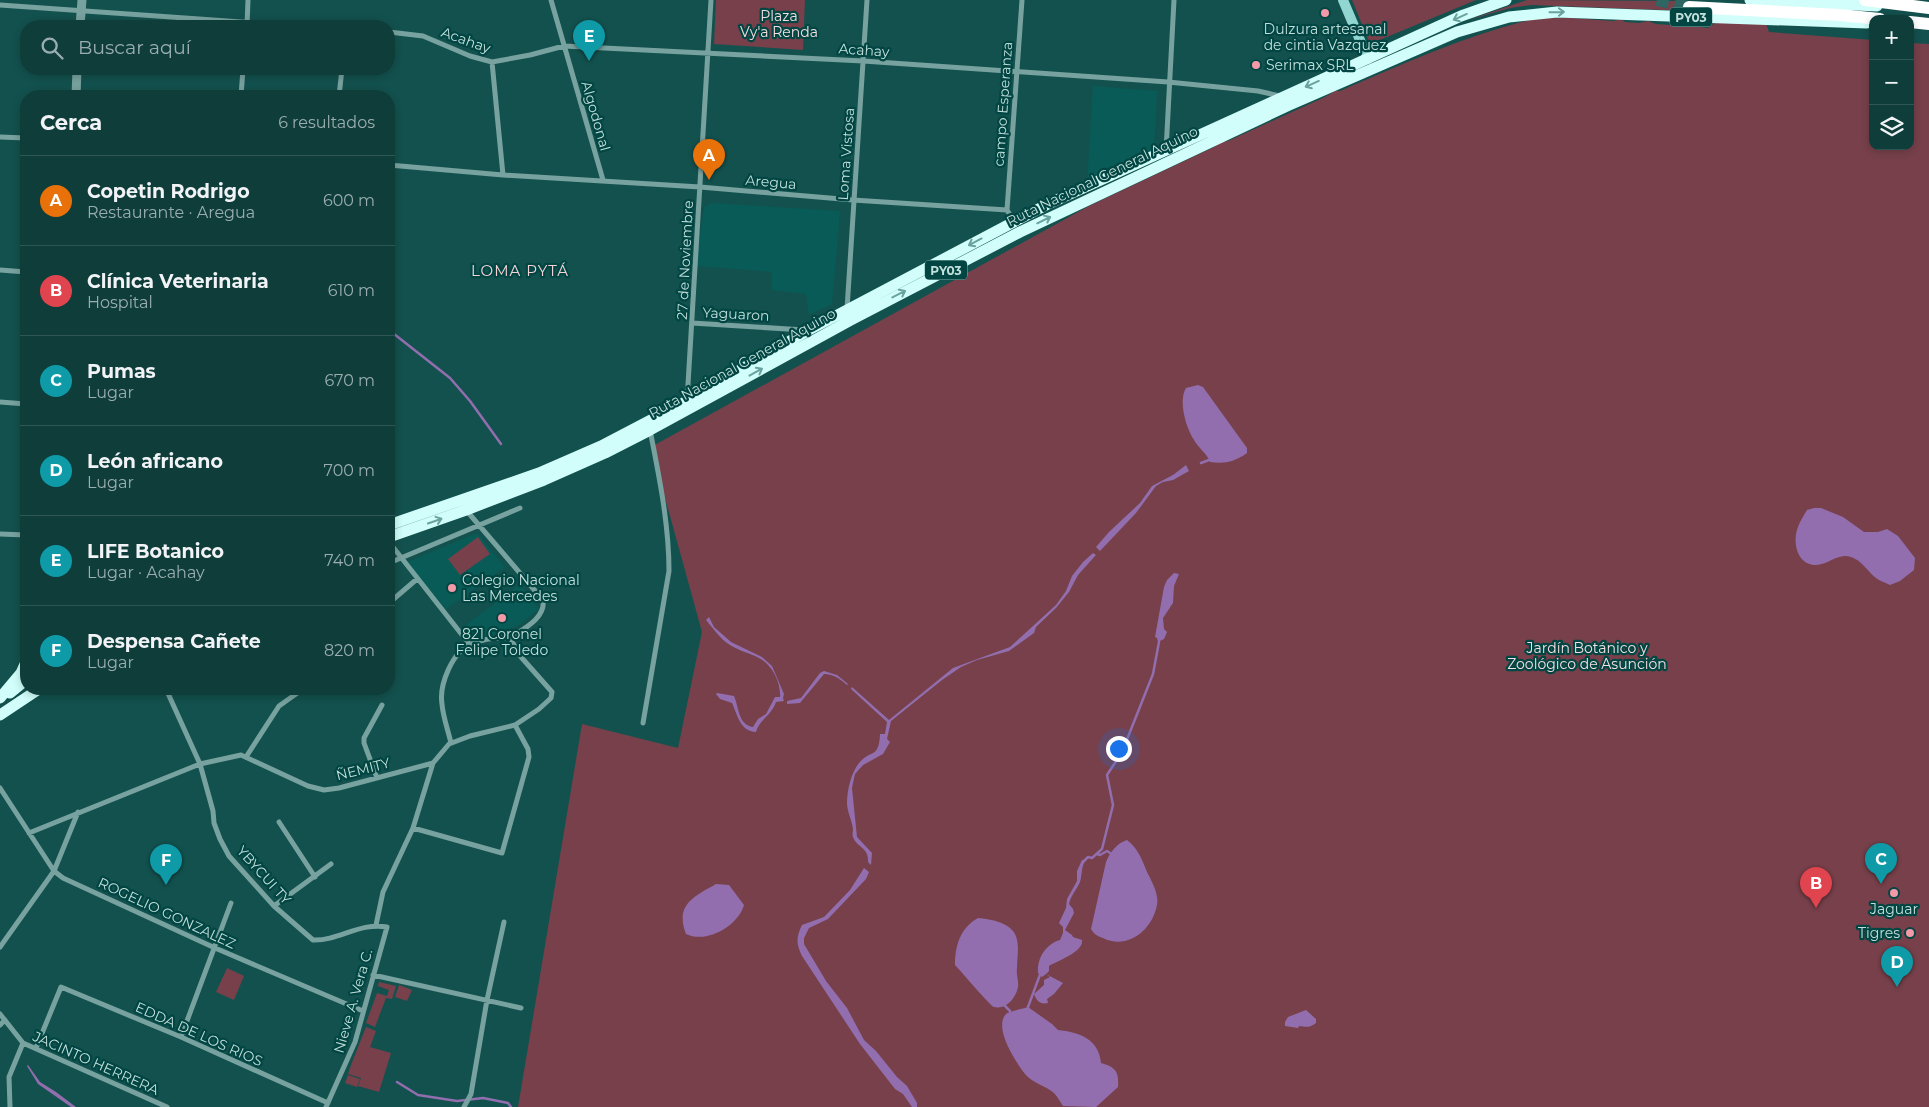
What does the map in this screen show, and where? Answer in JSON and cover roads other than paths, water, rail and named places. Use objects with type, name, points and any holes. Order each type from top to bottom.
[{"type":"highway","name":"Ruta Nacional General Aquino","points":[[395,523],[504,486],[571,460],[633,430],[809,330],[1048,204],[1493,2],[1506,0]]},
{"type":"highway","points":[[1750,0],[1929,8]]},
{"type":"highway","points":[[1865,0],[1929,8]]},
{"type":"highway","points":[[1689,7],[1869,18]]},
{"type":"highway","name":"Ruta Nacional General Aquino","points":[[395,535],[466,510],[574,468],[650,430],[851,320],[1020,232],[1287,106],[1457,32],[1524,14],[1557,12],[1869,23]]},
{"type":"highway","points":[[1914,23],[1929,24]]},
{"type":"highway","points":[[0,699],[20,673]]},
{"type":"highway","points":[[0,699],[20,684]]},
{"type":"highway","points":[[0,715],[28,695]]},
{"type":"main road","points":[[1343,0],[1368,58]]},
{"type":"street","points":[[80,20],[82,0]]},
{"type":"street","points":[[247,20],[248,0]]},
{"type":"street","name":"Algodonal","points":[[551,0],[603,180]]},
{"type":"street","name":"27 de Noviembre","points":[[687,401],[711,0]]},
{"type":"street","name":"Loma Vistosa","points":[[847,310],[867,0]]},
{"type":"street","name":"campo Esperanza","points":[[1006,210],[1022,0]]},
{"type":"street","points":[[1166,151],[1168,82],[1174,0]]},
{"type":"street","points":[[0,4],[200,20]]},
{"type":"street","name":"Acahay","points":[[395,33],[423,36],[470,56],[492,62],[530,56],[564,46],[863,61],[1168,82],[1258,91],[1283,97]]},
{"type":"street","points":[[492,62],[503,175]]},
{"type":"street","points":[[76,90],[77,75]]},
{"type":"street","points":[[241,90],[243,75]]},
{"type":"street","points":[[340,90],[341,75]]},
{"type":"street","points":[[0,137],[20,138]]},
{"type":"street","name":"Aregua","points":[[395,166],[503,175],[603,180],[1006,210]]},
{"type":"street","points":[[1006,210],[1020,232]]},
{"type":"street","points":[[0,270],[20,272]]},
{"type":"street","name":"Yaguaron","points":[[692,323],[809,330]]},
{"type":"street","points":[[0,402],[20,404]]},
{"type":"street","points":[[643,723],[669,571],[660,480],[650,430]]},
{"type":"street","points":[[395,560],[478,524],[520,508]]},
{"type":"street","points":[[451,742],[442,704],[442,684],[449,668],[470,645],[500,637],[510,638],[531,624],[542,612],[544,605],[543,600],[466,510]]},
{"type":"street","points":[[0,534],[20,535]]},
{"type":"street","points":[[395,550],[470,645]]},
{"type":"street","points":[[395,598],[417,580]]},
{"type":"street","points":[[376,926],[383,892],[413,828],[433,763],[451,742],[515,725],[539,710],[551,698],[552,692],[521,657],[510,638]]},
{"type":"street","name":"YBYCUI TY","points":[[169,695],[200,764],[220,839],[235,863],[274,906],[313,940],[322,940],[366,926],[386,927]]},
{"type":"street","points":[[29,833],[200,764],[241,755],[246,757],[279,706],[295,695]]},
{"type":"street","points":[[377,778],[364,743],[364,738],[382,705]]},
{"type":"street","points":[[413,828],[502,853],[530,757],[528,749],[515,725]]},
{"type":"street","name":"ÑEMITY","points":[[246,757],[289,779],[324,790],[339,788],[433,763]]},
{"type":"street","name":"ROGELIO GONZALEZ","points":[[0,788],[54,871],[63,878],[215,948],[363,1011]]},
{"type":"street","points":[[0,946],[54,871],[78,812]]},
{"type":"street","points":[[279,822],[315,877]]},
{"type":"street","points":[[274,906],[331,864]]},
{"type":"street","points":[[180,1037],[231,903]]},
{"type":"street","points":[[464,1107],[471,1094],[504,922]]},
{"type":"street","name":"Nieve A. Vera C.","points":[[327,1105],[349,1058],[386,927]]},
{"type":"street","points":[[373,975],[521,1008]]},
{"type":"street","name":"EDDA DE LOS RIOS","points":[[36,1048],[61,987],[180,1037],[327,1105]]},
{"type":"street","name":"JACINTO HERRERA","points":[[0,1014],[23,1043],[167,1107]]},
{"type":"street","points":[[0,1025],[6,1020]]},
{"type":"street","points":[[10,1107],[9,1077],[23,1043]]},
{"type":"street","points":[[146,1107],[149,1100]]},
{"type":"waterway","points":[[395,335],[450,378],[470,401],[501,444]]},
{"type":"waterway","points":[[1201,463],[1209,460]]},
{"type":"waterway","points":[[1083,862],[1088,857],[1092,858],[1102,849],[1113,805],[1107,775],[1122,752],[1153,674],[1159,642]]},
{"type":"waterway","points":[[1097,854],[1100,855],[1107,851],[1110,853]]},
{"type":"waterway","points":[[1028,1007],[1041,972]]},
{"type":"waterway","points":[[1005,1006],[1010,1011]]},
{"type":"waterway","points":[[397,1082],[418,1095],[457,1101],[483,1098],[508,1103],[511,1107]]},
{"type":"tunnel","points":[[1657,0],[1689,7]]},
{"type":"place","name":"Dulzura artesanal de cintia Vazquez","points":[[1325,13]]},
{"type":"place","name":"LIFE Botanico","points":[[589,61]]},
{"type":"place","name":"Serimax SRL","points":[[1256,65]]},
{"type":"place","name":"Copetin Rodrigo","points":[[709,180]]},
{"type":"place","name":"Colegio Nacional Las Mercedes","points":[[452,588]]},
{"type":"place","name":"821 Coronel Felipe Toledo","points":[[502,618]]},
{"type":"place","name":"Pumas","points":[[1881,884]]},
{"type":"place","name":"Despensa Cañete","points":[[166,885]]},
{"type":"place","name":"Jaguar","points":[[1894,893]]},
{"type":"place","name":"Clínica Veterinaria","points":[[1816,908]]},
{"type":"place","name":"Tigres","points":[[1910,933]]},
{"type":"place","name":"León africano","points":[[1897,987]]},
{"type":"district","name":"LOMA PYTÁ","points":[[520,270]]},
{"type":"park label","name":"Plaza Vy'a Renda","points":[[779,24]]},
{"type":"park label","name":"Jardín Botánico y Zoológico de Asunción","points":[[1587,656]]}]
